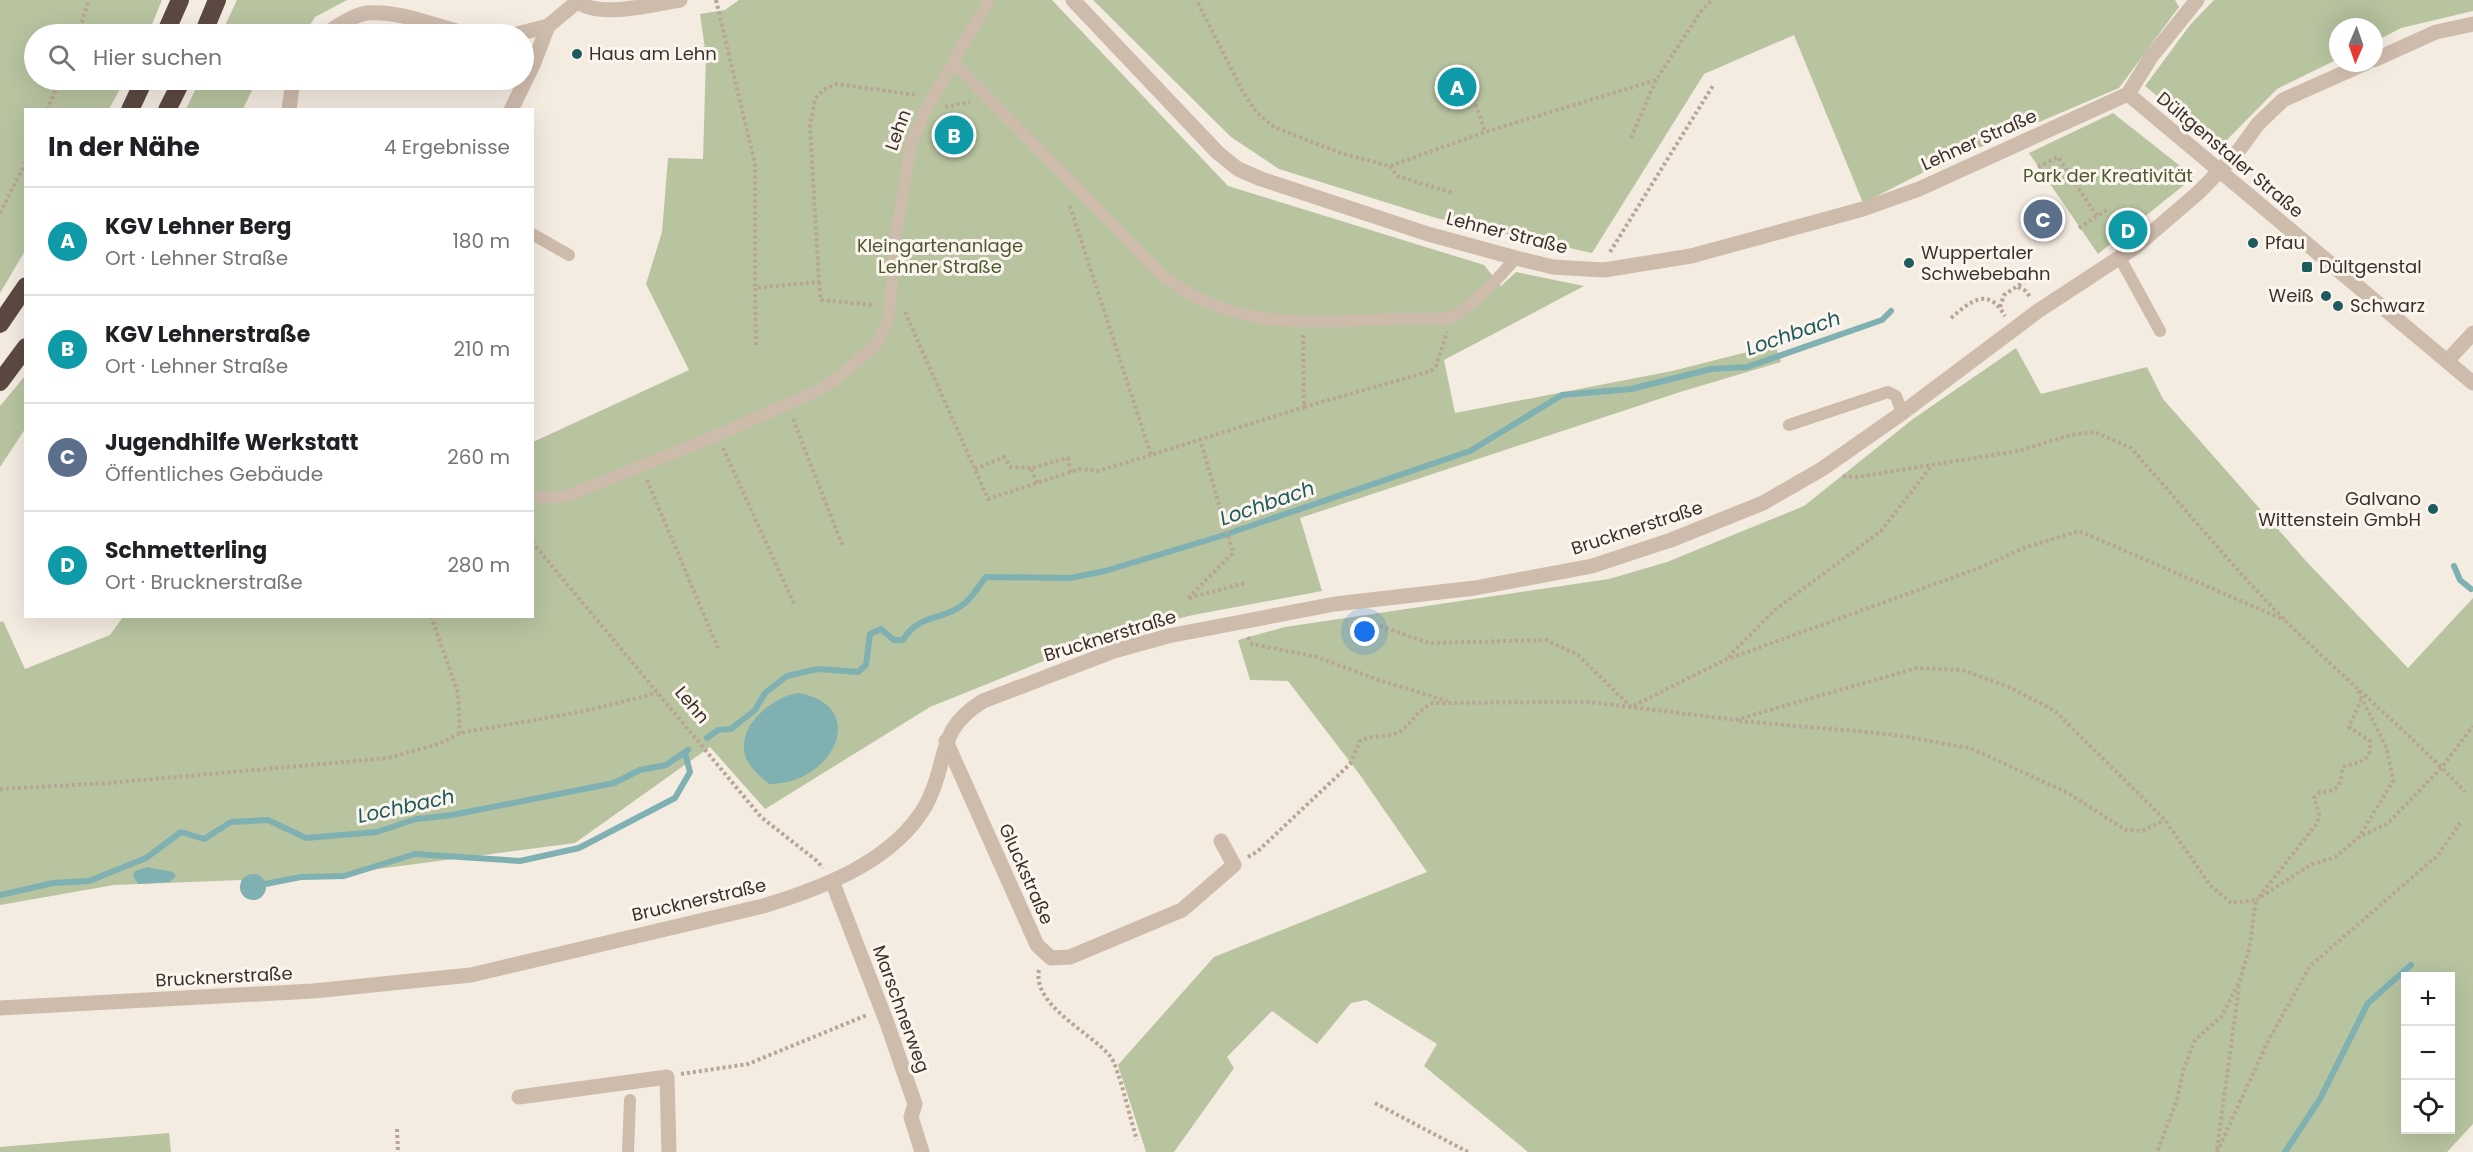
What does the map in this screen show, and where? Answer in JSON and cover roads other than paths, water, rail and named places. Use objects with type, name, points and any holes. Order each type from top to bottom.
[{"type":"highway","points":[[169,24],[180,0]]},
{"type":"highway","points":[[207,24],[218,0]]},
{"type":"highway","points":[[131,108],[139,90]]},
{"type":"highway","points":[[168,108],[177,90]]},
{"type":"highway","points":[[0,324],[24,289]]},
{"type":"highway","points":[[0,382],[24,350]]},
{"type":"street","points":[[534,63],[549,26],[577,1],[589,8],[606,10],[680,0]]},
{"type":"street","name":"Lehner Straße","points":[[1073,0],[1218,153],[1238,169],[1261,179],[1417,230],[1553,267],[1604,270],[1691,255],[1783,233],[1863,209],[1919,189],[2128,94]]},
{"type":"street","points":[[2128,94],[2151,57],[2197,0]]},
{"type":"street","points":[[343,24],[366,13],[393,16],[426,24]]},
{"type":"street","points":[[2383,56],[2436,32],[2473,24]]},
{"type":"street","points":[[534,30],[549,26]]},
{"type":"street","name":"Brucknerstraße","points":[[0,1008],[313,991],[471,975],[763,906],[802,894],[832,881],[880,854],[904,836],[926,804],[938,776],[946,741],[953,725],[967,711],[983,701],[1114,651],[1239,621],[1335,604],[1475,588],[1592,566],[1632,555],[1763,503],[1822,469],[1902,413],[2038,311],[2120,258],[2199,192],[2220,171],[2258,123],[2283,100],[2346,72]]},
{"type":"street","points":[[289,108],[292,90]]},
{"type":"street","points":[[512,108],[521,90]]},
{"type":"street","name":"Dültgenstaler Straße","points":[[2128,94],[2473,383]]},
{"type":"street","points":[[2447,361],[2473,333]]},
{"type":"street","name":"Gluckstraße","points":[[946,741],[1037,945],[1051,958],[1070,957],[1182,910],[1234,865],[1221,841]]},
{"type":"street","name":"Marschnerweg","points":[[832,881],[882,1009],[915,1104],[911,1117],[922,1152]]},
{"type":"street","points":[[519,1097],[667,1077],[669,1152]]},
{"type":"lane","name":"Lehn","points":[[534,497],[561,497],[572,494],[718,435],[817,391],[835,380],[877,344],[896,307],[892,290],[903,178],[911,143],[925,111],[955,64],[989,0]]},
{"type":"lane","points":[[955,64],[1164,278],[1186,294],[1236,314],[1303,322],[1452,317],[1496,281],[1516,258]]},
{"type":"lane","points":[[534,235],[569,255]]},
{"type":"lane","points":[[2120,258],[2160,331]]},
{"type":"lane","points":[[1789,425],[1888,392],[1896,396],[1902,413]]},
{"type":"lane","points":[[628,1152],[630,1100]]},
{"type":"water","points":[[798,693],[820,700],[833,712],[838,727],[835,743],[826,758],[812,771],[792,781],[769,784],[755,771],[745,755],[746,733],[759,714],[768,706]]},
{"type":"water","points":[[147,867],[173,872],[176,876],[170,882],[138,884],[133,876],[135,871]]},
{"type":"water","points":[[253,874],[262,878],[266,887],[262,896],[253,900],[244,896],[240,887],[244,878]]},
{"type":"waterway","name":"Lochbach","points":[[707,738],[718,730],[731,729],[755,710],[765,693],[787,676],[818,669],[858,672],[866,665],[870,634],[881,629],[894,640],[903,640],[916,625],[949,613],[965,603],[986,577],[1070,578],[1105,571],[1221,536],[1470,451],[1562,395],[1631,389],[1711,369],[1747,367],[1882,320],[1891,311]]},
{"type":"waterway","points":[[2454,566],[2460,580],[2471,589]]},
{"type":"waterway","name":"Lochbach","points":[[0,895],[53,883],[89,881],[146,858],[181,832],[204,839],[231,822],[268,820],[306,838],[377,832],[416,819],[452,815],[614,783],[640,770],[666,765],[688,750]]},
{"type":"waterway","points":[[265,884],[301,877],[344,876],[415,854],[520,861],[579,848],[675,798],[690,772],[685,753]]},
{"type":"waterway","points":[[2285,1152],[2320,1099],[2368,1003],[2411,965]]},
{"type":"place","name":"Haus am Lehn","points":[[577,54]]},
{"type":"place","name":"KGV Lehner Berg","points":[[1457,87]]},
{"type":"place","name":"KGV Lehnerstraße","points":[[954,135]]},
{"type":"place","name":"Jugendhilfe Werkstatt","points":[[2043,219]]},
{"type":"place","name":"Schmetterling","points":[[2128,230]]},
{"type":"place","name":"Pfau","points":[[2253,243]]},
{"type":"place","name":"Wuppertaler Schwebebahn","points":[[1909,263]]},
{"type":"place","name":"Dültgenstal","points":[[2307,267]]},
{"type":"place","name":"Weiß","points":[[2326,296]]},
{"type":"place","name":"Schwarz","points":[[2338,306]]},
{"type":"place","name":"Galvano Wittenstein GmbH","points":[[2433,509]]},
{"type":"park label","name":"Park der Kreativität","points":[[2108,176]]},
{"type":"park label","name":"Kleingartenanlage Lehner Straße","points":[[940,256]]}]
